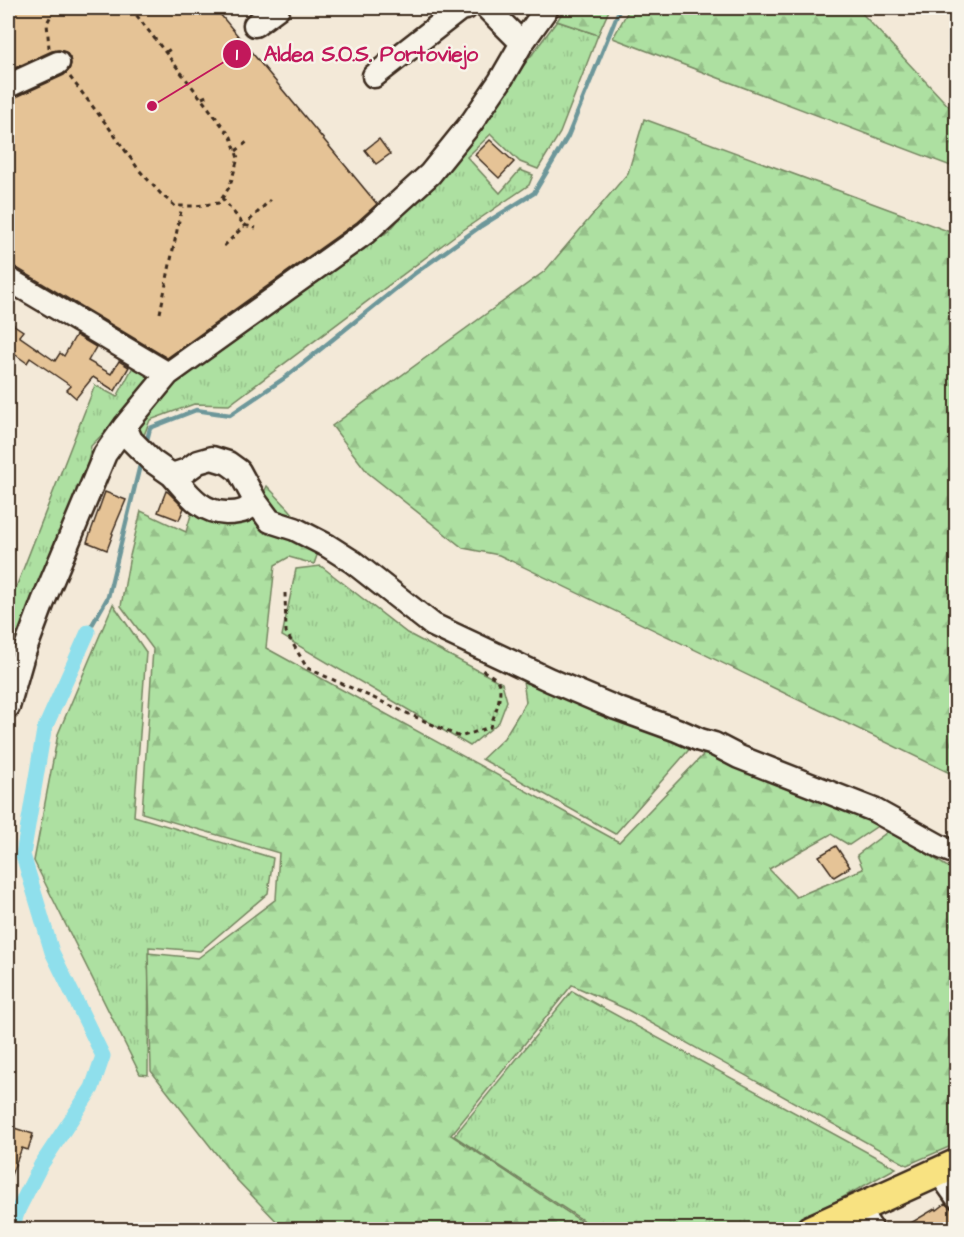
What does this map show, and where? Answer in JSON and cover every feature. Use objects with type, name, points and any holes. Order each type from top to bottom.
[{"type":"main road","points":[[810,1230],[864,1219],[948,1168]]},
{"type":"street","points":[[255,25],[278,8]]},
{"type":"street","points":[[374,76],[460,9],[466,8]]},
{"type":"street","points":[[486,8],[522,43]]},
{"type":"street","points":[[8,707],[22,658],[43,602],[100,464],[125,426],[168,374],[365,233],[430,174],[472,122],[547,8]]},
{"type":"street","points":[[8,86],[58,63]]},
{"type":"street","points":[[8,279],[168,374]]},
{"type":"street","points":[[125,426],[131,440],[152,461],[172,475],[204,508],[216,512],[232,513],[244,511],[256,502]]},
{"type":"street","points":[[172,475],[212,458],[228,463],[239,471],[256,502],[270,521],[295,529],[328,546],[353,562],[433,625],[616,708],[714,744],[739,757],[874,810],[941,847],[957,853]]},
{"type":"street","points":[[948,1168],[957,1196]]},
{"type":"path","points":[[55,8],[47,24],[49,51],[140,170],[175,206],[219,203],[230,186],[238,158],[231,137],[129,8]]},
{"type":"path","points":[[166,52],[172,48]]},
{"type":"path","points":[[202,98],[209,95]]},
{"type":"path","points":[[236,151],[247,142]]},
{"type":"path","points":[[222,198],[244,225],[256,228]]},
{"type":"path","points":[[224,246],[270,200]]},
{"type":"path","points":[[160,313],[182,206]]},
{"type":"path","points":[[285,593],[286,632],[307,668],[460,737],[490,727],[498,705],[501,689],[496,680],[478,668]]},
{"type":"green space","points":[[565,8],[610,8],[598,35],[557,21]]},
{"type":"green space","points":[[632,8],[857,8],[956,114],[956,168],[613,38]]},
{"type":"green space","points":[[557,21],[598,35],[560,133],[538,169],[520,162],[491,134],[467,157],[500,193],[520,170],[533,175],[529,185],[453,237],[229,405],[194,404],[150,420],[142,440],[130,424],[173,378],[390,230],[474,132]]},
{"type":"green space","points":[[644,119],[956,234],[956,776],[499,555],[463,548],[368,473],[332,426],[545,271],[628,173]]},
{"type":"green space","points":[[135,363],[160,375],[91,446],[88,462],[8,671],[8,608],[95,385],[117,397]]},
{"type":"green space","points":[[267,486],[320,547],[314,564],[289,557],[275,565],[266,648],[619,842],[705,753],[885,821],[849,845],[831,834],[769,869],[796,897],[863,869],[857,855],[890,830],[946,866],[956,869],[956,1144],[907,1165],[626,1009],[572,985],[451,1135],[593,1229],[284,1229],[236,1179],[151,1071],[148,953],[198,958],[276,899],[279,853],[142,813],[153,649],[121,606],[141,511],[186,532],[193,508],[254,514]]},
{"type":"green space","points":[[321,566],[407,633],[502,683],[507,701],[499,722],[470,746],[282,636],[296,569]]},
{"type":"green space","points":[[113,604],[146,652],[134,816],[273,858],[268,893],[200,951],[149,947],[148,1075],[140,1074],[34,861],[58,734]]},
{"type":"green space","points":[[526,668],[694,744],[615,834],[482,759],[504,738],[526,702],[523,680]]},
{"type":"green space","points":[[572,991],[896,1168],[786,1229],[596,1229],[454,1136]]},
{"type":"building","points":[[8,8],[215,8],[377,204],[357,222],[167,358],[15,267],[8,265],[8,99],[64,75],[71,64],[66,52],[59,50],[8,71]]},
{"type":"building","points":[[379,139],[390,154],[376,164],[365,150]]},
{"type":"building","points":[[490,140],[514,162],[499,178],[475,155]]},
{"type":"building","points":[[8,321],[23,331],[19,336],[55,361],[60,353],[64,356],[76,335],[96,347],[88,361],[111,374],[119,361],[129,367],[115,391],[93,377],[76,398],[67,390],[71,386],[30,358],[27,363],[13,353],[15,351],[11,348],[8,354]]},
{"type":"building","points":[[166,491],[184,508],[179,520],[158,512]]},
{"type":"building","points":[[105,492],[126,500],[107,550],[87,542]]},
{"type":"building","points":[[836,846],[850,867],[834,877],[819,856]]},
{"type":"building","points":[[8,1126],[33,1134],[28,1150],[22,1148],[8,1182]]},
{"type":"building","points":[[945,1204],[957,1217],[957,1230],[899,1230],[936,1208],[937,1210]]},
{"type":"waterway","points":[[146,444],[150,428],[196,410],[230,415],[286,377],[414,274],[481,226],[534,193],[568,136],[620,8]]},
{"type":"waterway","points":[[88,632],[108,597],[141,461]]},
{"type":"waterway","points":[[11,1230],[19,1208],[41,1165],[92,1088],[103,1056],[52,952],[23,855],[44,730],[88,632]]},
{"type":"place","name":"Aldea S.O.S. Portoviejo","points":[[152,106]]}]
